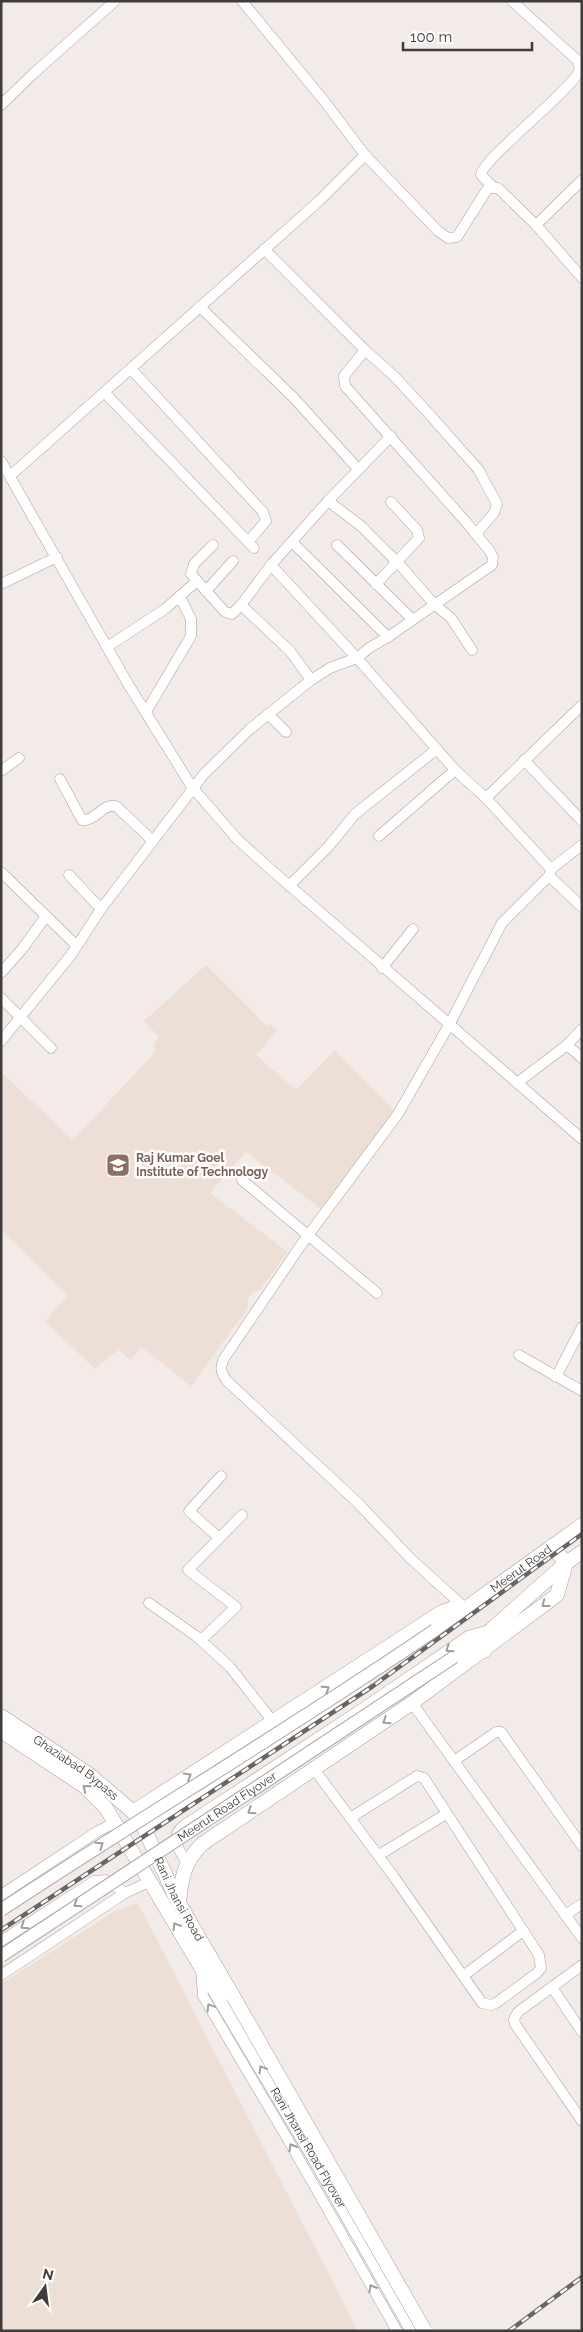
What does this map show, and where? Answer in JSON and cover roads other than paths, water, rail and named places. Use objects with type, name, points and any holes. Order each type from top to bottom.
[{"type":"highway","name":"Meerut Road","points":[[463,1609],[582,1525]]},
{"type":"highway","points":[[179,1903],[182,1876],[187,1863],[202,1844],[412,1703],[483,1652],[557,1595],[566,1562],[552,1546]]},
{"type":"highway","name":"Meerut Road","points":[[492,1629],[566,1562],[582,1552]]},
{"type":"highway","points":[[133,1812],[274,1723],[442,1612],[453,1608],[463,1609]]},
{"type":"highway","points":[[483,1652],[492,1629]]},
{"type":"highway","name":"Ghaziabad Bypass","points":[[1,1716],[90,1775],[133,1812],[144,1828]]},
{"type":"highway","name":"Ghaziabad Bypass","points":[[1,1731],[84,1786],[98,1798],[151,1882]]},
{"type":"highway","points":[[159,1794],[172,1810]]},
{"type":"highway","name":"Rani Jhansi Road","points":[[144,1828],[179,1903],[218,1970]]},
{"type":"highway","name":"Rani Jhansi Road Flyover","points":[[151,1882],[201,1968],[226,1997],[426,2331]]},
{"type":"highway","name":"Rani Jhansi Road Flyover","points":[[218,1970],[226,1997],[413,2331]]},
{"type":"main road","points":[[1,1910],[110,1838],[348,1689],[463,1609]]},
{"type":"main road","name":"Meerut Road Flyover","points":[[1,1956],[454,1657],[492,1629]]},
{"type":"street","points":[[1,105],[115,1]]},
{"type":"street","points":[[242,1],[325,102],[366,156],[438,231],[451,239],[457,237],[485,192],[492,186]]},
{"type":"street","points":[[512,1],[577,60],[580,70],[578,75],[484,167],[481,175],[536,224],[582,278]]},
{"type":"street","points":[[10,476],[319,201],[366,156]]},
{"type":"street","points":[[536,224],[582,180]]},
{"type":"street","points":[[264,248],[394,377],[478,469],[496,498],[497,508],[476,534]]},
{"type":"street","points":[[200,307],[294,398],[358,469]]},
{"type":"street","points":[[3,1034],[20,1018],[77,946],[192,787],[268,714],[311,680],[330,668],[357,658],[492,565],[493,557],[476,534],[345,386],[344,381],[348,370],[365,350]]},
{"type":"street","points":[[105,393],[251,545],[266,521],[263,512],[131,369]]},
{"type":"street","points":[[213,545],[192,569],[191,574],[225,612],[232,614],[271,565],[328,501],[391,436]]},
{"type":"street","points":[[1,461],[107,647],[192,787],[237,839],[289,886],[582,1139]]},
{"type":"street","points":[[328,501],[361,526],[397,562],[434,604],[452,618],[454,625],[472,650]]},
{"type":"street","points":[[376,584],[418,541],[420,534],[391,502]]},
{"type":"street","points":[[292,542],[388,638]]},
{"type":"street","points":[[337,545],[412,619]]},
{"type":"street","points":[[1,584],[57,558]]},
{"type":"street","points":[[206,591],[233,561]]},
{"type":"street","points":[[271,565],[357,658],[455,770],[486,798],[582,906]]},
{"type":"street","points":[[107,647],[165,609],[197,581]]},
{"type":"street","points":[[146,712],[192,636],[191,619],[180,597]]},
{"type":"street","points":[[241,605],[290,651],[311,680]]},
{"type":"street","points":[[486,798],[582,705]]},
{"type":"street","points":[[268,714],[286,732]]},
{"type":"street","points":[[289,886],[329,846],[355,814],[437,750]]},
{"type":"street","points":[[1,771],[19,758]]},
{"type":"street","points":[[524,760],[582,821]]},
{"type":"street","points":[[379,836],[455,770]]},
{"type":"street","points":[[60,779],[82,820],[89,820],[109,806],[116,806],[153,841]]},
{"type":"street","points":[[144,1828],[398,1662],[458,1620],[463,1609],[410,1558],[358,1503],[292,1443],[222,1374],[223,1360],[308,1236],[398,1114],[449,1025],[502,923],[550,872],[582,845]]},
{"type":"street","points":[[1,872],[77,946]]},
{"type":"street","points":[[70,875],[102,909]]},
{"type":"street","points":[[1,973],[23,948],[46,916]]},
{"type":"street","points":[[382,968],[413,929]]},
{"type":"street","points":[[1,998],[51,1048]]},
{"type":"street","points":[[517,1084],[567,1045],[582,1029]]},
{"type":"street","points":[[567,1045],[582,1058]]},
{"type":"street","points":[[242,1180],[377,1293]]},
{"type":"street","points":[[556,1377],[582,1327]]},
{"type":"street","points":[[519,1355],[582,1391]]},
{"type":"street","points":[[219,1538],[189,1511],[221,1476]]},
{"type":"street","points":[[201,1640],[236,1607],[188,1570],[242,1515]]},
{"type":"street","points":[[149,1603],[201,1640],[239,1678],[274,1723]]},
{"type":"street","points":[[187,1863],[178,1847],[176,1837],[177,1832],[183,1826],[366,1706],[468,1636],[492,1629]]},
{"type":"street","points":[[412,1703],[582,1938]]},
{"type":"street","points":[[454,1761],[496,1732],[501,1732],[582,1846]]},
{"type":"street","points":[[314,1769],[350,1818],[379,1855],[482,2003],[491,2005],[537,1973],[541,1968],[541,1962],[424,1778],[417,1776],[350,1818]]},
{"type":"street","points":[[379,1855],[446,1814]]},
{"type":"street","points":[[1,1895],[98,1831],[115,1823]]},
{"type":"street","points":[[1,1941],[94,1881],[106,1880],[125,1893]]},
{"type":"street","points":[[1,1975],[125,1893],[151,1882]]},
{"type":"street","points":[[565,1915],[582,1904]]},
{"type":"street","points":[[464,1976],[523,1931]]},
{"type":"street","points":[[582,1965],[518,2012],[514,2019],[582,2121]]},
{"type":"street","points":[[201,1968],[203,1996],[292,2146],[397,2331]]},
{"type":"street","points":[[218,1970],[237,1989],[419,2309],[423,2321],[417,2331]]},
{"type":"street","points":[[552,1987],[582,2032]]},
{"type":"railway","points":[[1,1930],[373,1686],[582,1534]]},
{"type":"railway","points":[[509,2331],[582,2277]]},
{"type":"place","name":"Raj Kumar Goel Institute of Technology","points":[[118,1165]]}]
